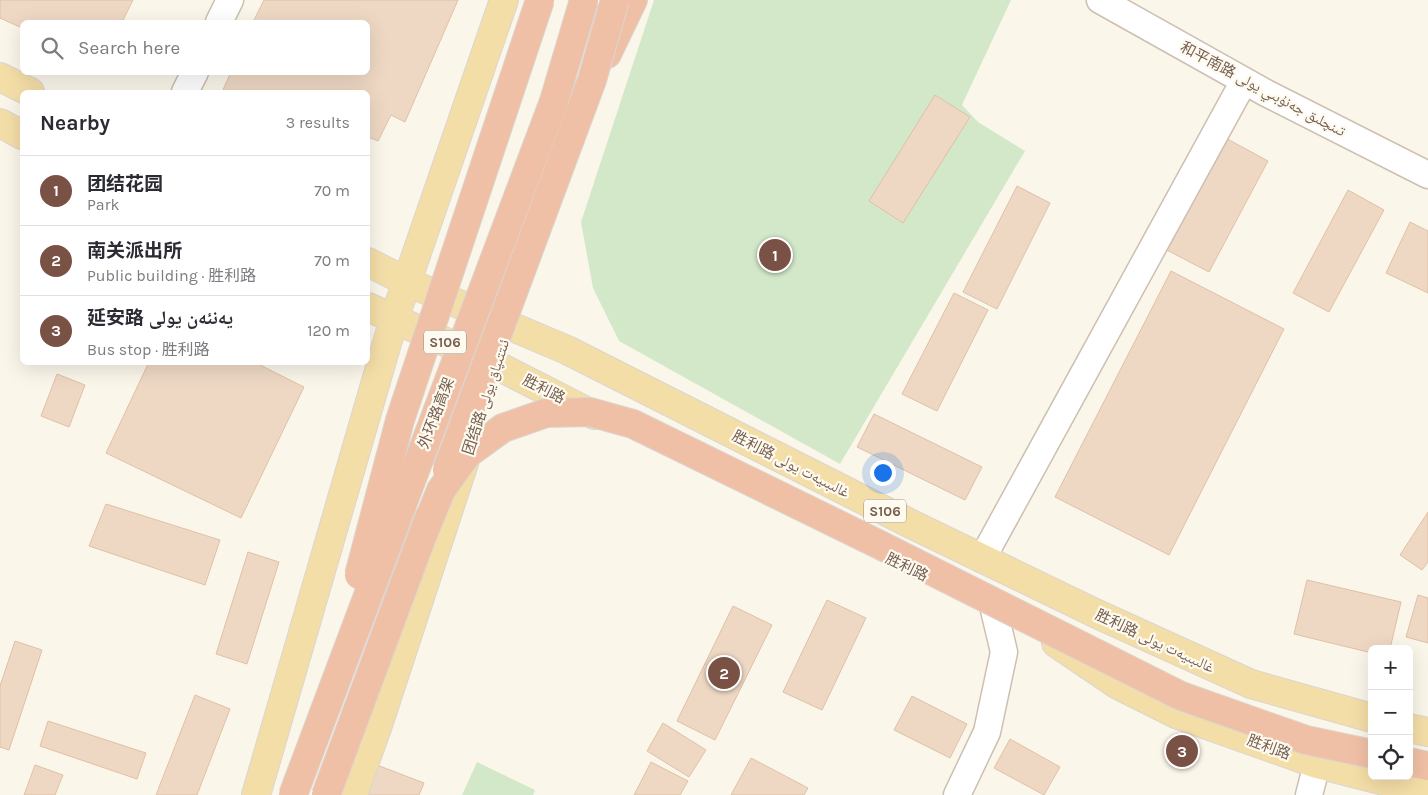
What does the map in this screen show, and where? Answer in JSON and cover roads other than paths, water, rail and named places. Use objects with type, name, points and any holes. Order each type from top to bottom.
[{"type":"highway","points":[[322,719],[400,420],[540,0]]},
{"type":"highway","name":"外环路高架","points":[[293,795],[550,110],[584,0]]},
{"type":"highway","name":"外环路高架","points":[[326,795],[592,80],[615,0]]},
{"type":"highway","points":[[582,107],[633,0]]},
{"type":"highway","points":[[424,532],[441,490],[467,454],[503,428],[546,413],[590,412],[633,424],[887,548],[1181,696],[1306,740],[1368,753]]},
{"type":"highway","points":[[1413,763],[1428,766]]},
{"type":"main road","points":[[256,795],[394,320],[504,0]]},
{"type":"main road","name":"团结路 ئىتتىپاق يولى","points":[[354,795],[509,326],[568,133],[622,0]]},
{"type":"main road","points":[[0,77],[26,90]]},
{"type":"main road","points":[[0,123],[20,134]]},
{"type":"main road","name":"胜利路 غالىبىيەت يولى","points":[[370,263],[407,282],[567,350],[900,519],[1096,614],[1251,684],[1368,717]]},
{"type":"main road","name":"胜利路","points":[[370,308],[496,365],[1039,632],[1118,685],[1176,714],[1317,764],[1428,792]]},
{"type":"main road","points":[[1413,729],[1428,732]]},
{"type":"street","points":[[220,20],[230,0]]},
{"type":"street","name":"和平南路 تىنچلىق جەنۇبىي يولى","points":[[1100,0],[1244,81],[1428,175]]},
{"type":"street","points":[[186,90],[193,75]]},
{"type":"street","points":[[982,559],[1244,81]]},
{"type":"street","points":[[957,795],[987,732],[1004,652],[994,610]]},
{"type":"street","points":[[1309,795],[1317,764]]},
{"type":"place","name":"团结花园","points":[[775,255]]},
{"type":"place","name":"南关派出所","points":[[724,673]]},
{"type":"place","name":"延安路 يەنئەن يولى","points":[[1182,751]]}]
